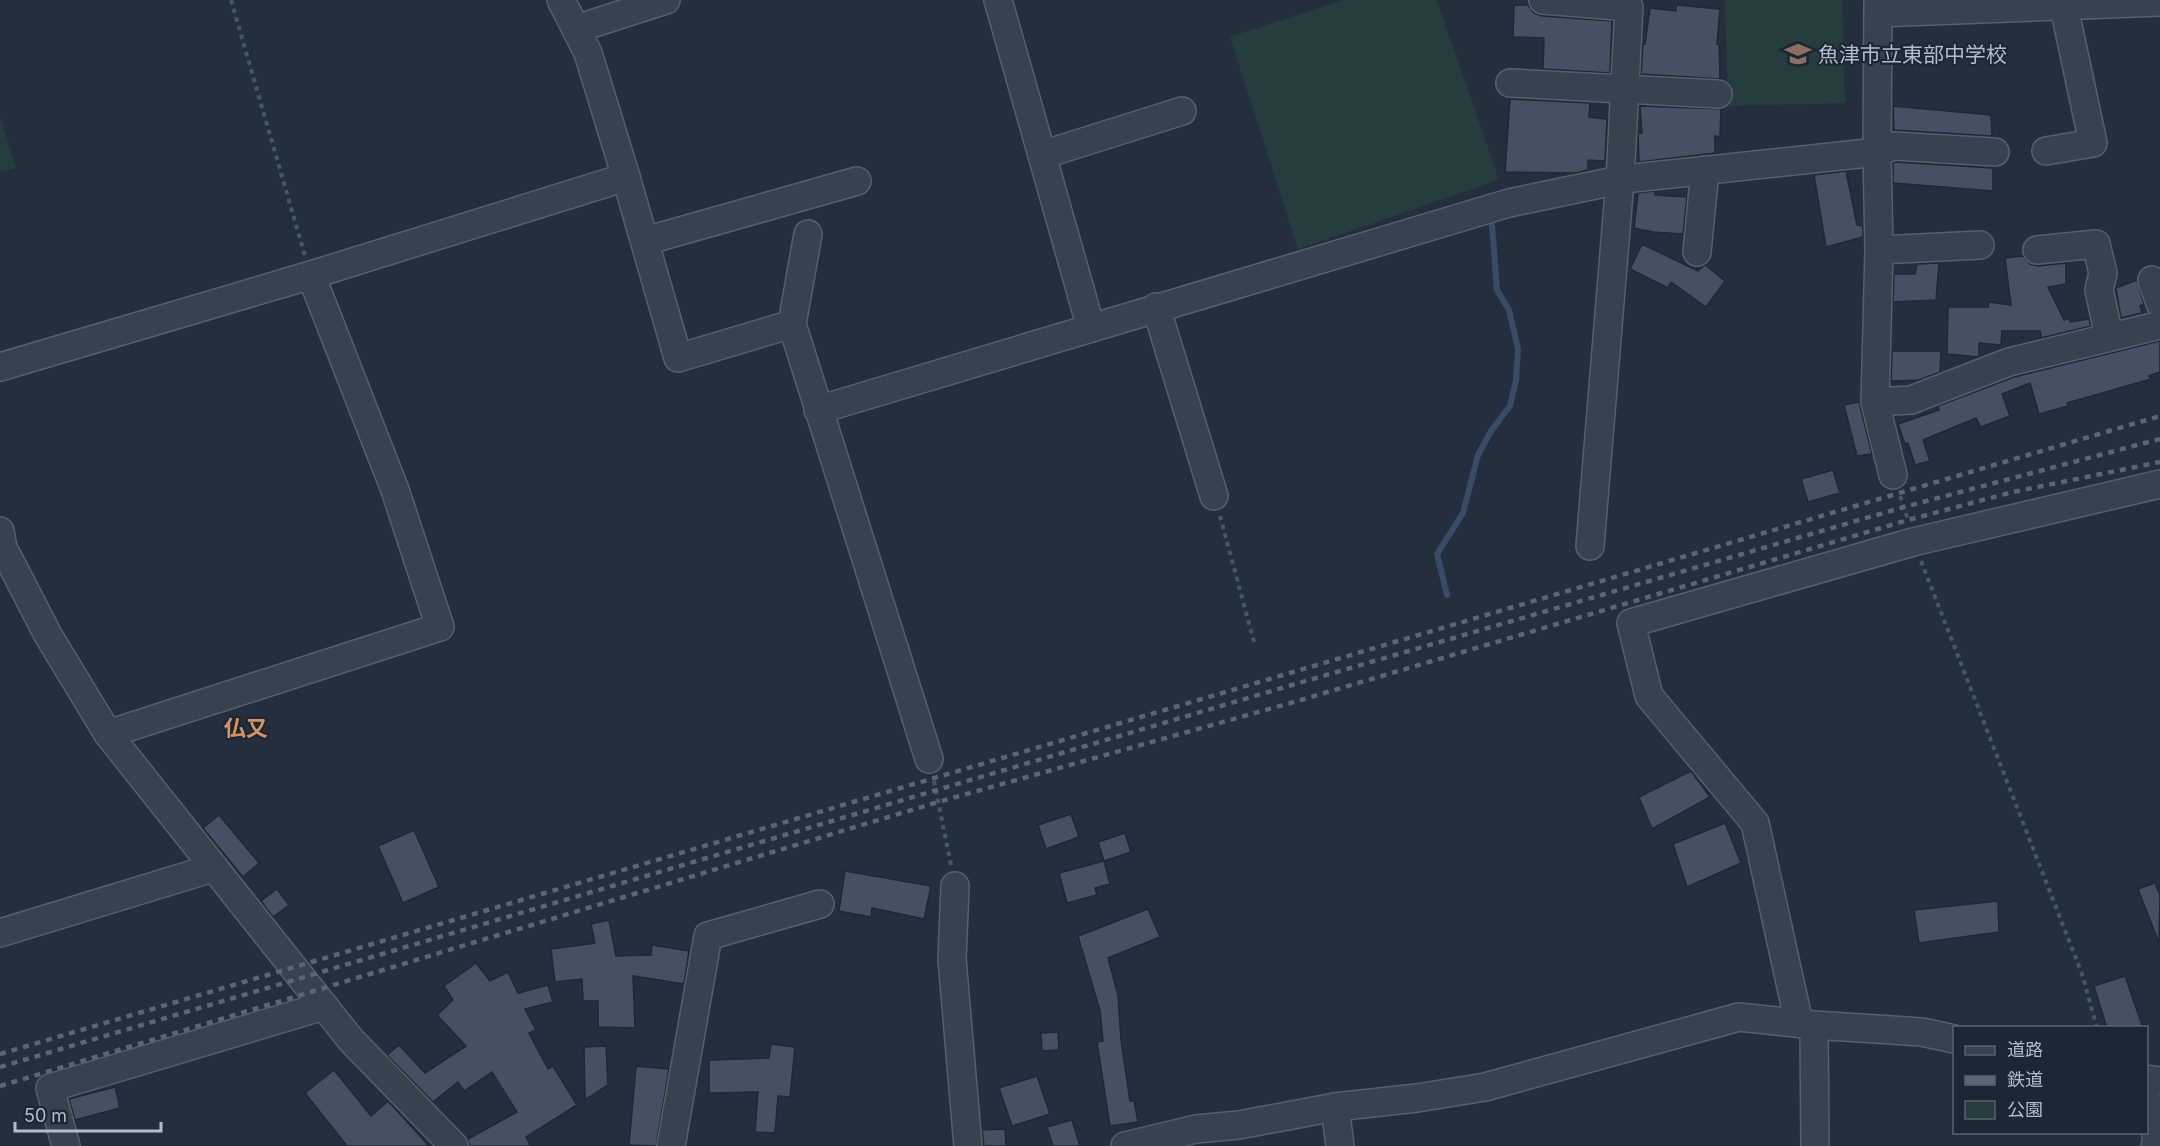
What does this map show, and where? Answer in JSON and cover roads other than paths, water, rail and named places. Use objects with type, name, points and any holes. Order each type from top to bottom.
[{"type":"street","points":[[561,0],[588,53],[678,358],[792,324]]},
{"type":"street","points":[[576,30],[666,0]]},
{"type":"street","points":[[998,0],[1091,328]]},
{"type":"street","points":[[1543,0],[1636,3],[1625,88],[1620,180],[1590,546]]},
{"type":"street","points":[[1893,475],[1875,402],[1879,250],[1878,7],[1988,4],[2064,6],[2160,2]]},
{"type":"street","points":[[2046,151],[2093,143],[2064,6]]},
{"type":"street","points":[[1510,83],[1718,94]]},
{"type":"street","points":[[1042,155],[1182,111]]},
{"type":"street","points":[[818,410],[1509,203],[1620,180],[1877,152],[1894,146],[1995,152]]},
{"type":"street","points":[[1697,252],[1705,170]]},
{"type":"street","points":[[0,367],[311,275],[626,177]]},
{"type":"street","points":[[645,241],[857,181]]},
{"type":"street","points":[[808,234],[792,324],[929,759]]},
{"type":"street","points":[[2037,250],[2096,244],[2103,273],[2098,290],[2109,336]]},
{"type":"street","points":[[1879,250],[1980,245]]},
{"type":"street","points":[[108,734],[440,627],[395,490],[311,275]]},
{"type":"street","points":[[1156,307],[1214,496]]},
{"type":"street","points":[[1875,402],[1911,400],[2009,362],[2160,325]]},
{"type":"street","points":[[1815,1146],[1807,1024],[1755,823],[1649,696],[1630,624],[1913,542],[2160,484]]},
{"type":"street","points":[[0,531],[3,548],[48,635],[108,734],[351,1040],[454,1146]]},
{"type":"street","points":[[0,933],[213,868]]},
{"type":"street","points":[[955,886],[952,959],[968,1146]]},
{"type":"street","points":[[671,1146],[708,936],[820,904]]},
{"type":"street","points":[[66,1146],[50,1088],[324,1006]]},
{"type":"street","points":[[1125,1146],[1196,1129],[1239,1125],[1335,1107],[1417,1098],[1485,1087],[1739,1017],[1922,1032],[1953,1039]]},
{"type":"street","points":[[2148,1105],[2158,1142],[2155,1146]]},
{"type":"street","points":[[1335,1107],[1340,1146]]},
{"type":"waterway","points":[[1447,595],[1437,554],[1463,513],[1478,455],[1491,431],[1510,406],[1516,380],[1518,349],[1509,310],[1497,290],[1492,225]]},
{"type":"railway","points":[[0,1054],[2160,416]]},
{"type":"railway","points":[[0,1067],[1292,685],[1904,507],[2160,439]]},
{"type":"railway","points":[[0,1086],[938,802],[1294,702],[1908,520],[2013,492],[2160,462]]},
{"type":"place","name":"魚津市立東部中学校","points":[[1798,54]]},
{"type":"district","name":"仏又","points":[[246,728]]}]
